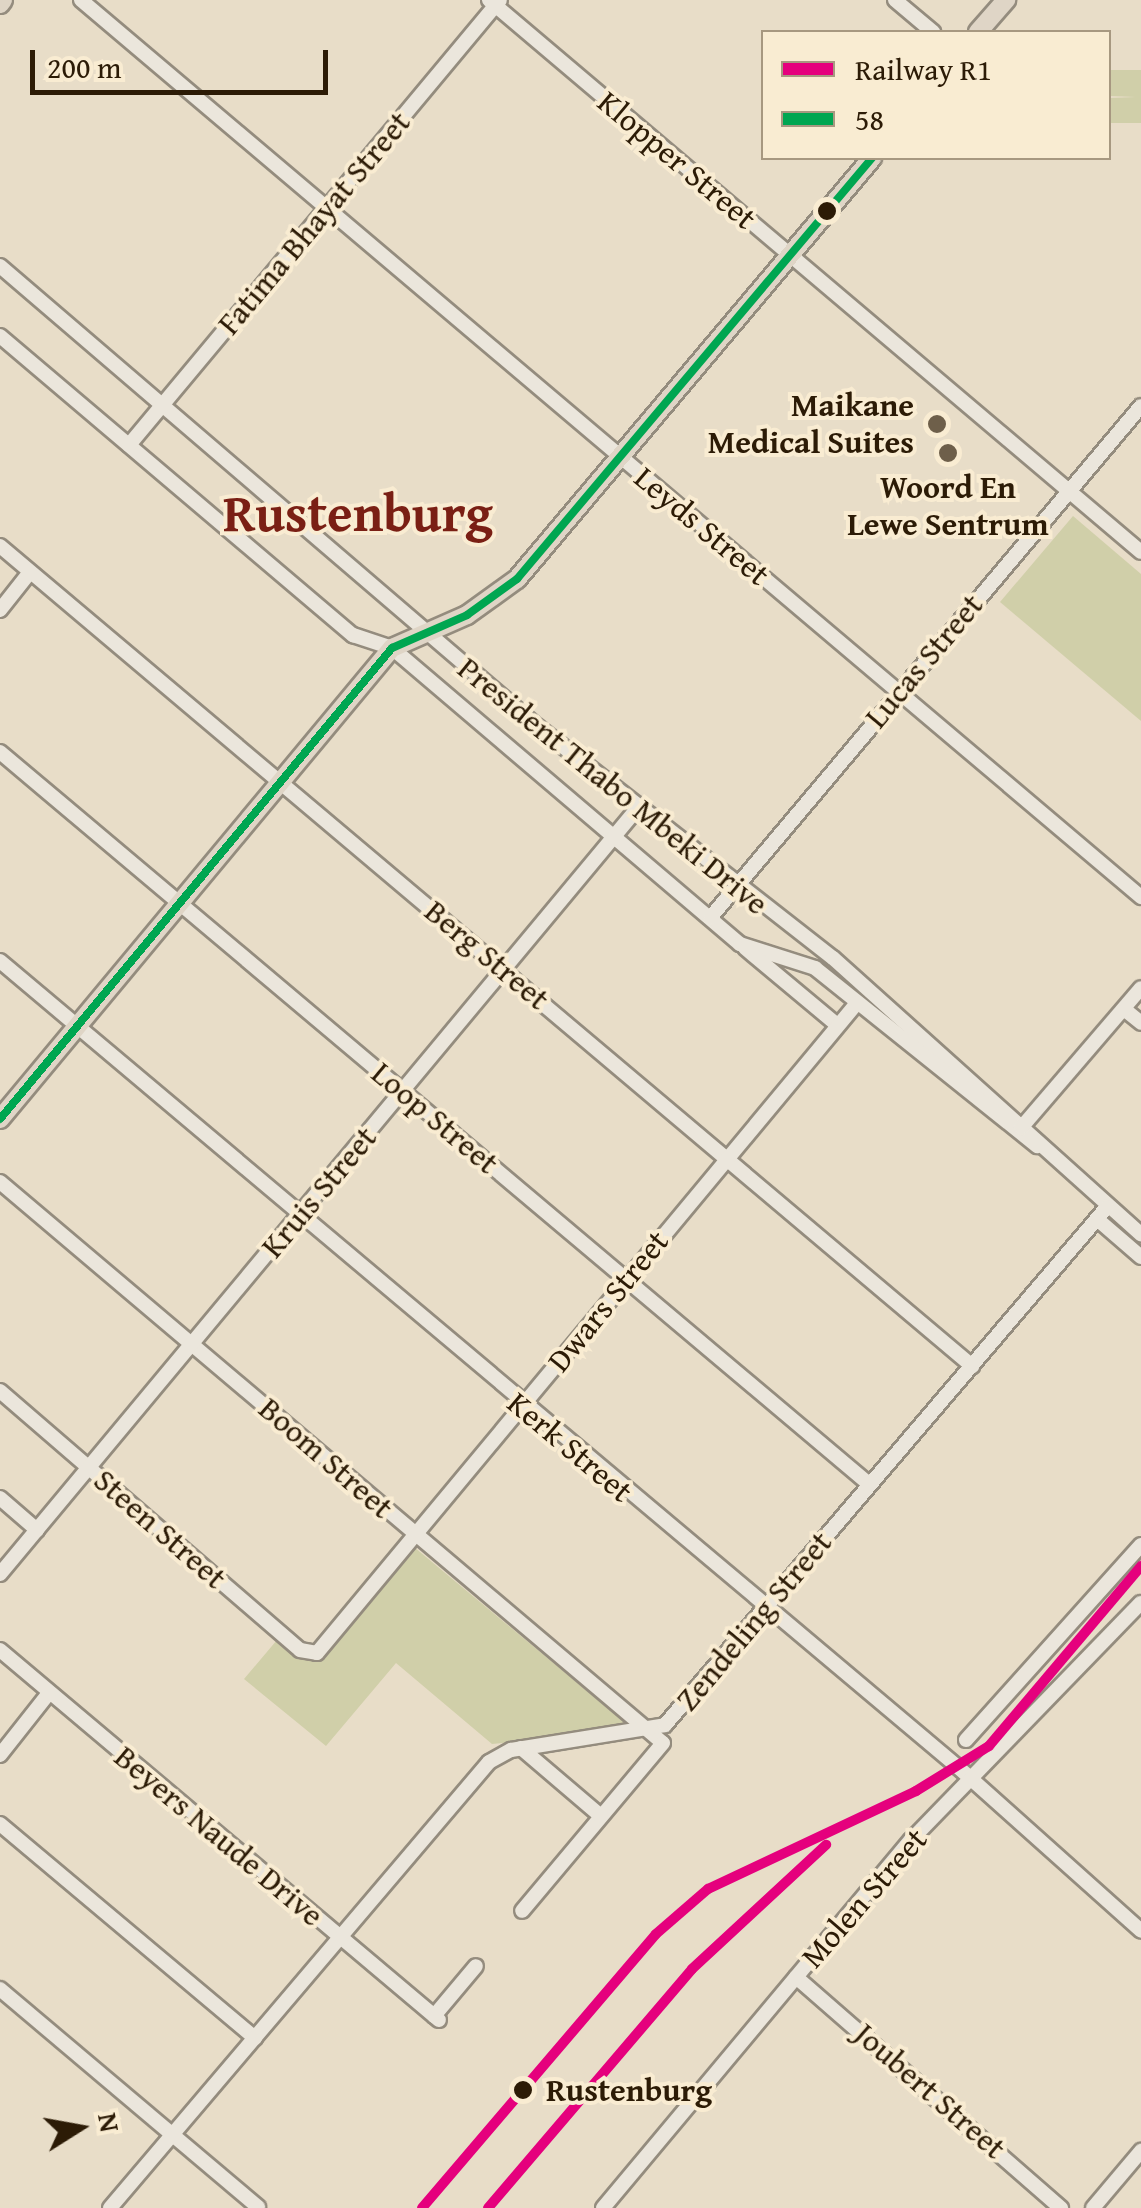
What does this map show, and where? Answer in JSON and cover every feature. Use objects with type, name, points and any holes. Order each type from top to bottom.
[{"type":"main road","points":[[980,30],[1006,0]]},
{"type":"main road","points":[[0,1118],[392,648],[430,636],[499,595],[870,160]]},
{"type":"street","name":"Leyds Street","points":[[81,0],[1141,896]]},
{"type":"street","points":[[895,0],[931,30]]},
{"type":"street","name":"Fatima Bhayat Street","points":[[128,445],[495,2]]},
{"type":"street","name":"Klopper Street","points":[[495,2],[1141,552]]},
{"type":"street","name":"President Thabo Mbeki Drive","points":[[0,266],[164,403],[430,636],[637,808],[734,888],[833,958],[1140,1233]]},
{"type":"street","name":"President Thabo Mbeki Drive","points":[[0,336],[353,635],[392,648],[740,944],[814,968],[1018,1127]]},
{"type":"street","name":"Lucas Street","points":[[710,918],[1141,406]]},
{"type":"street","name":"Berg Street","points":[[0,546],[972,1366]]},
{"type":"street","points":[[0,610],[30,572]]},
{"type":"street","name":"Loop Street","points":[[0,752],[869,1484]]},
{"type":"street","name":"Kruis Street","points":[[0,1574],[637,808]]},
{"type":"street","points":[[740,944],[836,1025]]},
{"type":"street","name":"Kerk Street","points":[[0,961],[522,1407],[974,1785],[1141,1932]]},
{"type":"street","points":[[1018,1127],[1141,988]]},
{"type":"street","name":"Dwars Street","points":[[323,1647],[856,1003]]},
{"type":"street","points":[[1124,1009],[1141,1023]]},
{"type":"street","name":"Boom Street","points":[[0,1182],[651,1733]]},
{"type":"street","name":"Zendeling Street","points":[[110,2208],[488,1762],[521,1748],[651,1733],[764,1610],[1108,1207]]},
{"type":"street","points":[[1097,1220],[1141,1257]]},
{"type":"street","name":"Steen Street","points":[[0,1391],[300,1650],[323,1647]]},
{"type":"street","points":[[0,1498],[36,1530]]},
{"type":"street","points":[[966,1740],[1141,1545]]},
{"type":"street","name":"Molen Street","points":[[604,2208],[911,1840],[974,1785],[1141,1603]]},
{"type":"street","name":"Beyers Naude Drive","points":[[0,1650],[437,2018],[476,1966]]},
{"type":"street","points":[[0,1755],[49,1693]]},
{"type":"street","points":[[522,1910],[663,1744],[651,1733]]},
{"type":"street","points":[[521,1748],[601,1816]]},
{"type":"street","points":[[0,1824],[255,2038]]},
{"type":"street","name":"Joubert Street","points":[[796,1977],[1061,2208]]},
{"type":"street","points":[[0,1989],[258,2207]]},
{"type":"street","points":[[1093,2208],[1141,2152]]},
{"type":"green space","points":[[1111,70],[1141,70],[1141,123],[1111,123],[1111,98],[1136,97],[1111,96]]},
{"type":"green space","points":[[1073,516],[1141,574],[1141,721],[1000,602]]},
{"type":"green space","points":[[414,1547],[635,1731],[492,1744],[396,1663],[326,1746],[244,1679],[277,1640],[298,1658],[320,1658]]},
{"type":"rail line","name":"R1","points":[[422,2208],[656,1934],[708,1889],[916,1791],[989,1746],[1141,1566]]},
{"type":"rail line","name":"R1","points":[[488,2208],[692,1969],[826,1845]]},
{"type":"transit line","name":"58","points":[[0,1119],[392,648],[467,615],[517,579],[870,160]]},
{"type":"place","name":"Maikane Medical Suites","points":[[937,424]]},
{"type":"place","name":"Woord En Lewe Sentrum","points":[[948,453]]},
{"type":"place","name":"Rustenburg","points":[[523,2090]]},
{"type":"district","name":"Rustenburg","points":[[358,513]]}]
